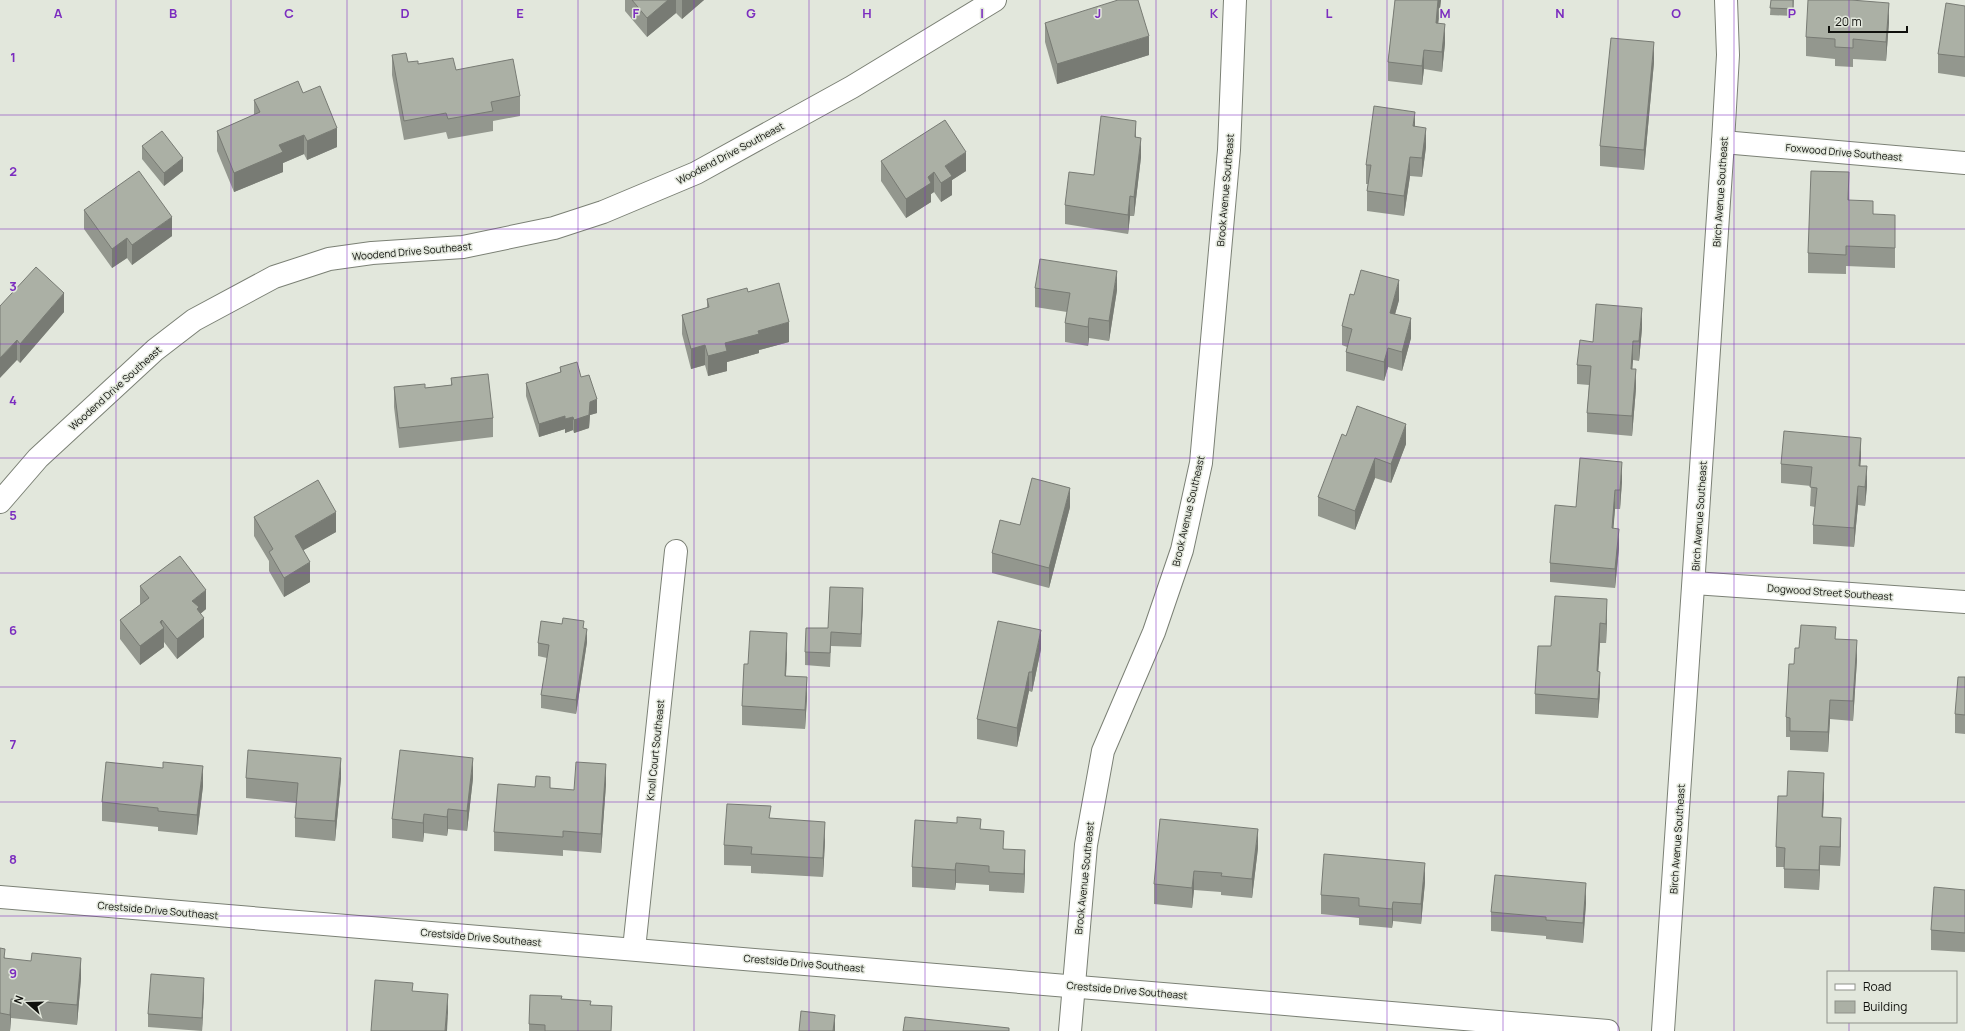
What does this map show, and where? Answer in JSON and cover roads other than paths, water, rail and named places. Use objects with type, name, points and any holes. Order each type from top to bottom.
[{"type":"street","name":"Woodend Drive Southeast","points":[[0,502],[38,458],[155,350],[194,320],[274,277],[329,259],[372,253],[463,247],[554,228],[603,212],[696,173],[852,87],[995,0]]},
{"type":"street","name":"Brook Avenue Southeast","points":[[1070,1031],[1086,845],[1103,752],[1154,632],[1182,550],[1201,463],[1229,150],[1235,0]]},
{"type":"street","name":"Birch Avenue Southeast","points":[[1664,1031],[1723,142],[1728,54],[1726,0]]},
{"type":"street","name":"Foxwood Drive Southeast","points":[[1723,142],[1965,162]]},
{"type":"street","name":"Knoll Court Southeast","points":[[634,949],[676,551]]},
{"type":"street","name":"Dogwood Street Southeast","points":[[1694,583],[1965,602]]},
{"type":"street","name":"Crestside Drive Southeast","points":[[0,897],[1074,985],[1608,1031]]}]
